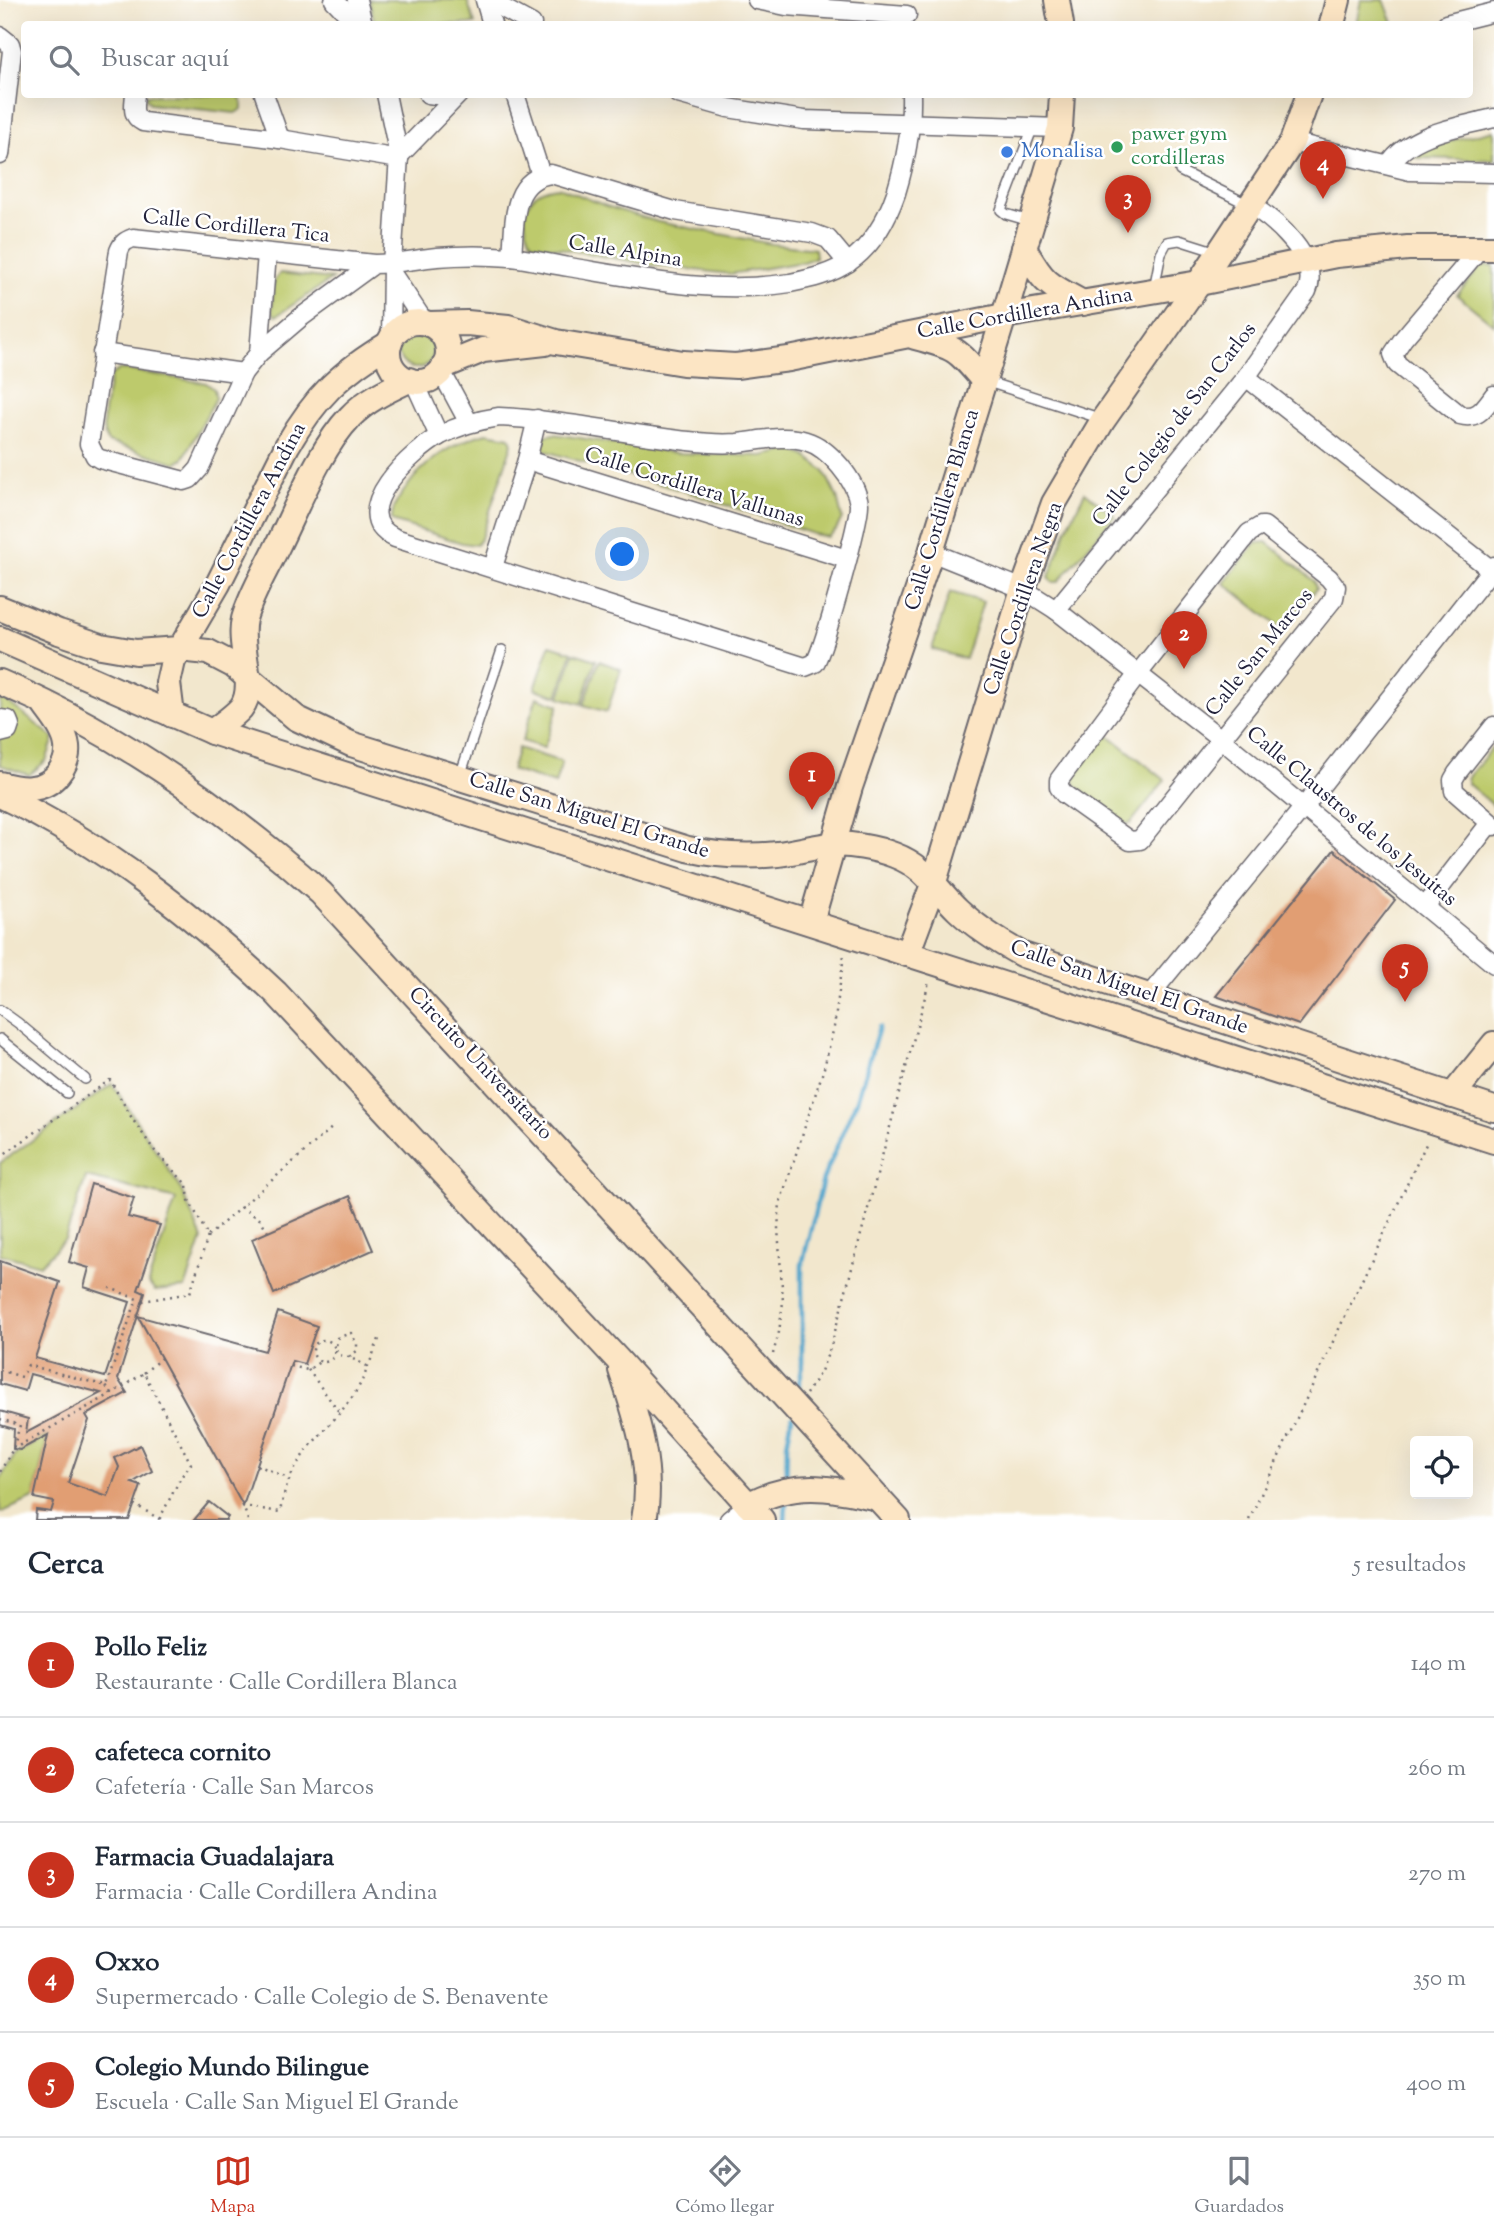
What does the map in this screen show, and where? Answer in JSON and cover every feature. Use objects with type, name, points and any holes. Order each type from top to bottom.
[{"type":"street","points":[[334,0],[355,21]]},
{"type":"street","points":[[357,0],[362,21]]},
{"type":"street","points":[[487,0],[491,21]]},
{"type":"street","points":[[487,0],[526,21]]},
{"type":"street","points":[[757,0],[786,6],[907,13]]},
{"type":"street","points":[[1057,0],[1060,21]]},
{"type":"street","points":[[1333,21],[1338,0]]},
{"type":"street","points":[[1458,21],[1494,12]]},
{"type":"street","points":[[0,36],[10,44],[12,51],[0,155]]},
{"type":"street","points":[[135,98],[134,111],[138,120],[143,122],[280,139],[399,158]]},
{"type":"street","points":[[265,98],[280,139]]},
{"type":"street","points":[[387,98],[399,158],[387,268],[391,341],[389,356],[398,373],[412,380],[439,436]]},
{"type":"street","points":[[399,158],[454,98]]},
{"type":"street","points":[[516,98],[541,175]]},
{"type":"street","points":[[692,98],[728,108],[804,120],[1060,128]]},
{"type":"street","name":"Calle Alpina","points":[[387,268],[436,257],[512,257],[709,287],[777,285],[807,280],[848,264],[870,242],[891,206],[901,178],[912,124],[911,98]]},
{"type":"street","name":"Calle Cordillera Blanca","points":[[811,922],[850,788],[931,552],[1004,316],[1060,128],[1062,98]]},
{"type":"street","name":"Calle Cordillera Negra","points":[[907,954],[934,881],[1023,589],[1055,503],[1103,419],[1199,283],[1292,142],[1308,98]]},
{"type":"street","points":[[1389,165],[1399,151],[1418,141],[1443,131],[1494,118]]},
{"type":"street","points":[[1292,142],[1427,173],[1494,173]]},
{"type":"street","points":[[512,257],[521,192],[530,181],[541,175],[564,176],[675,211],[812,233],[828,239],[848,264]]},
{"type":"street","points":[[1250,205],[1268,215],[1283,229],[1307,261]]},
{"type":"street","name":"Calle Cordillera Tica","points":[[126,240],[387,268],[327,300],[300,318],[259,354],[243,373],[199,469],[190,479],[184,481],[100,459],[91,450],[89,444],[119,251],[126,240]]},
{"type":"street","points":[[1024,248],[1040,277],[1083,303]]},
{"type":"street","name":"Calle Cordillera Andina","points":[[427,323],[508,327],[556,342],[683,363],[736,366],[789,359],[1336,255],[1408,248],[1488,248]]},
{"type":"street","points":[[1488,248],[1403,339],[1393,354],[1397,364],[1460,415],[1468,417],[1478,414],[1494,395]]},
{"type":"street","points":[[259,354],[267,254]]},
{"type":"street","name":"Calle Colegio de San Carlos","points":[[1056,610],[1246,377],[1307,291],[1310,277],[1307,261]]},
{"type":"street","points":[[212,732],[246,701],[248,679],[242,644],[245,618],[257,588],[323,456],[350,417],[374,398],[412,380],[429,379],[442,368],[448,349],[446,341],[436,328],[427,323],[387,268]]},
{"type":"street","points":[[391,341],[396,333],[409,323],[427,323]]},
{"type":"street","points":[[908,335],[953,348],[983,380]]},
{"type":"street","name":"Calle Cordillera Andina","points":[[179,649],[209,601],[299,425],[317,401],[348,369],[391,341]]},
{"type":"street","name":"Calle Cordillera Andina","points":[[442,368],[492,348],[556,342]]},
{"type":"street","points":[[102,353],[243,373]]},
{"type":"street","points":[[442,368],[469,423]]},
{"type":"street","points":[[1149,996],[1304,807],[1493,569],[1246,377]]},
{"type":"street","points":[[499,417],[537,419],[701,443],[790,438],[810,442],[825,452],[847,477],[859,503],[847,559],[818,658],[813,665],[805,667],[395,538],[378,524],[376,508],[390,481],[439,436],[469,423],[499,417]]},
{"type":"street","points":[[494,567],[537,419]]},
{"type":"street","name":"Calle Cordillera Vallunas","points":[[527,460],[847,559]]},
{"type":"street","name":"Calle San Marcos","points":[[1264,526],[1329,578],[1336,591],[1328,607],[1221,739],[1137,842],[1130,842],[1064,794],[1059,787],[1059,780],[1138,674],[1249,533],[1264,526]]},
{"type":"street","name":"Calle Claustros de los Jesuitas","points":[[931,552],[1023,589],[1056,610],[1221,739],[1494,964]]},
{"type":"street","name":"Calle San Miguel El Grande","points":[[0,608],[101,646],[136,652],[179,649],[208,652],[233,666],[296,718],[326,733],[381,754],[688,849],[752,856],[834,845],[894,855],[915,866],[934,881],[956,908],[999,942],[1023,955],[1494,1109]]},
{"type":"street","name":"Calle San Miguel El Grande","points":[[0,639],[212,732],[1494,1141]]},
{"type":"street","points":[[172,715],[168,683],[179,649]]},
{"type":"street","name":"Circuito Universitario","points":[[0,682],[41,699],[109,735],[195,791],[241,824],[321,893],[897,1519]]},
{"type":"street","points":[[0,784],[18,788],[41,786],[58,775],[63,766],[67,747],[65,737],[41,699]]},
{"type":"street","points":[[0,719],[8,720],[10,727],[6,733],[0,733]]},
{"type":"street","points":[[1425,907],[1492,824],[1454,791],[1453,785],[1457,773],[1494,726]]},
{"type":"street","points":[[0,794],[91,844],[174,903],[222,942],[276,993],[618,1360],[746,1515],[776,1492],[802,1488],[841,1490],[878,1498]]},
{"type":"street","points":[[1452,1096],[1494,1044]]},
{"type":"street","points":[[618,1360],[638,1420],[644,1453],[644,1520]]},
{"type":"lane","points":[[1032,222],[1001,210],[1033,127]]},
{"type":"lane","points":[[1180,171],[1250,205]]},
{"type":"lane","points":[[1153,291],[1161,253],[1167,242],[1179,240],[1219,253]]},
{"type":"lane","points":[[983,380],[1103,419]]},
{"type":"lane","points":[[460,777],[502,650]]},
{"type":"lane","points":[[0,1010],[85,1079]]},
{"type":"lane","points":[[0,1039],[67,1093]]},
{"type":"path","points":[[762,1372],[773,1353],[783,1302],[778,1228],[780,1203],[824,1068],[834,1027],[847,934]]},
{"type":"path","points":[[795,1408],[821,1371],[831,1346],[934,962]]},
{"type":"path","points":[[0,1157],[110,1080],[147,1140],[187,1185],[189,1200],[208,1236]]},
{"type":"path","points":[[1249,1520],[1436,1123]]},
{"type":"path","points":[[143,1301],[190,1293],[208,1236],[334,1126]]},
{"type":"path","points":[[240,1207],[261,1220],[268,1232]]},
{"type":"path","points":[[106,1386],[137,1299],[110,1288]]},
{"type":"path","points":[[290,1366],[308,1370],[321,1362],[331,1360],[336,1350],[337,1338],[351,1333],[357,1350],[349,1357]]},
{"type":"path","points":[[248,1520],[243,1506],[280,1512],[284,1489],[293,1468],[355,1394],[380,1337]]},
{"type":"path","points":[[321,1362],[314,1350],[317,1341],[326,1339],[339,1355],[368,1366]]},
{"type":"path","points":[[13,1449],[111,1394],[162,1358]]},
{"type":"path","points":[[304,1364],[339,1412]]},
{"type":"path","points":[[0,1370],[22,1377],[28,1365],[106,1386],[111,1394]]},
{"type":"path","points":[[134,1504],[160,1520],[181,1477],[191,1464],[144,1373]]},
{"type":"path","points":[[0,1419],[20,1424],[13,1449],[0,1472]]},
{"type":"path","points":[[257,1465],[288,1478]]},
{"type":"green space","points":[[369,0],[467,0],[474,21],[374,21]]},
{"type":"green space","points":[[1361,0],[1384,0],[1392,21],[1357,21]]},
{"type":"green space","points":[[240,98],[242,109],[235,113],[151,104],[146,99]]},
{"type":"green space","points":[[1494,130],[1494,160],[1417,158],[1415,154],[1424,147]]},
{"type":"green space","points":[[559,187],[606,206],[658,222],[772,244],[815,249],[816,257],[803,262],[730,274],[651,265],[532,243],[525,214],[528,206],[538,193]]},
{"type":"green space","points":[[1482,265],[1494,266],[1494,325],[1457,295]]},
{"type":"green space","points":[[280,273],[332,279],[276,316],[272,312],[274,281]]},
{"type":"green space","points":[[416,332],[429,337],[434,350],[429,363],[416,368],[403,363],[398,350],[403,337]]},
{"type":"green space","points":[[120,369],[206,383],[214,389],[216,398],[183,459],[176,463],[108,442],[103,429],[106,401],[111,375]]},
{"type":"green space","points":[[486,433],[510,437],[512,444],[481,538],[476,545],[392,521],[397,502],[420,471],[439,454]]},
{"type":"green space","points":[[554,434],[676,453],[762,456],[792,450],[806,456],[824,471],[837,497],[842,518],[836,530],[828,537],[813,534],[687,492],[545,451],[541,443],[544,436]]},
{"type":"green space","points":[[1085,492],[1115,516],[1058,582],[1052,582],[1049,577],[1067,528]]},
{"type":"green space","points":[[1267,542],[1314,581],[1316,589],[1282,629],[1224,583],[1256,543]]},
{"type":"green space","points":[[950,592],[983,602],[965,659],[932,649]]},
{"type":"green space","points":[[550,645],[572,652],[558,696],[535,689]]},
{"type":"green space","points":[[574,653],[596,660],[582,704],[560,697]]},
{"type":"green space","points":[[599,661],[621,669],[607,712],[584,705]]},
{"type":"green space","points":[[537,697],[559,705],[544,748],[522,741]]},
{"type":"green space","points":[[0,698],[54,738],[46,761],[29,775],[0,765]]},
{"type":"green space","points":[[1107,734],[1165,780],[1130,824],[1123,823],[1075,785],[1073,775]]},
{"type":"green space","points":[[1494,746],[1494,806],[1468,784],[1467,778]]},
{"type":"green space","points":[[518,748],[562,762],[555,784],[511,770]]},
{"type":"green space","points":[[112,1084],[180,1187],[202,1239],[185,1288],[155,1291],[148,1283],[176,1199],[86,1177],[65,1239],[40,1265],[0,1254],[0,1163]]},
{"type":"green space","points":[[48,1435],[34,1498],[0,1513],[0,1479],[15,1455]]},
{"type":"building","points":[[1334,850],[1395,900],[1299,1025],[1216,996]]},
{"type":"building","points":[[91,1184],[134,1198],[128,1217],[160,1225],[138,1290],[145,1293],[118,1379],[127,1393],[86,1415],[89,1420],[68,1483],[108,1497],[119,1467],[115,1458],[140,1445],[152,1471],[132,1483],[141,1486],[129,1520],[35,1520],[36,1510],[51,1512],[54,1502],[34,1498],[48,1435],[20,1450],[13,1449],[14,1429],[0,1425],[0,1411],[28,1419],[26,1433],[101,1393],[30,1374],[25,1391],[0,1384],[0,1261],[60,1282],[35,1358],[105,1377],[130,1302],[84,1287],[89,1268],[69,1262]]},
{"type":"building","points":[[350,1196],[373,1250],[274,1294],[252,1239]]},
{"type":"building","points":[[278,1312],[317,1326],[304,1364],[292,1361],[243,1506],[138,1316],[265,1351]]},
{"type":"building","points":[[209,1502],[228,1517],[226,1520],[194,1520]]},
{"type":"waterway","points":[[796,1397],[802,1369],[802,1265],[823,1179],[857,1100],[879,1027]]},
{"type":"waterway","points":[[786,1481],[787,1445],[792,1417]]},
{"type":"waterway","points":[[785,1520],[786,1500]]},
{"type":"place","name":"pawer gym cordilleras","points":[[1117,147]]},
{"type":"place","name":"Monalisa","points":[[1007,152]]},
{"type":"place","name":"Oxxo","points":[[1323,199]]},
{"type":"place","name":"Farmacia Guadalajara","points":[[1128,233]]},
{"type":"place","name":"cafeteca cornito","points":[[1184,669]]},
{"type":"place","name":"Pollo Feliz","points":[[812,810]]},
{"type":"place","name":"Colegio Mundo Bilingue","points":[[1405,1002]]}]
